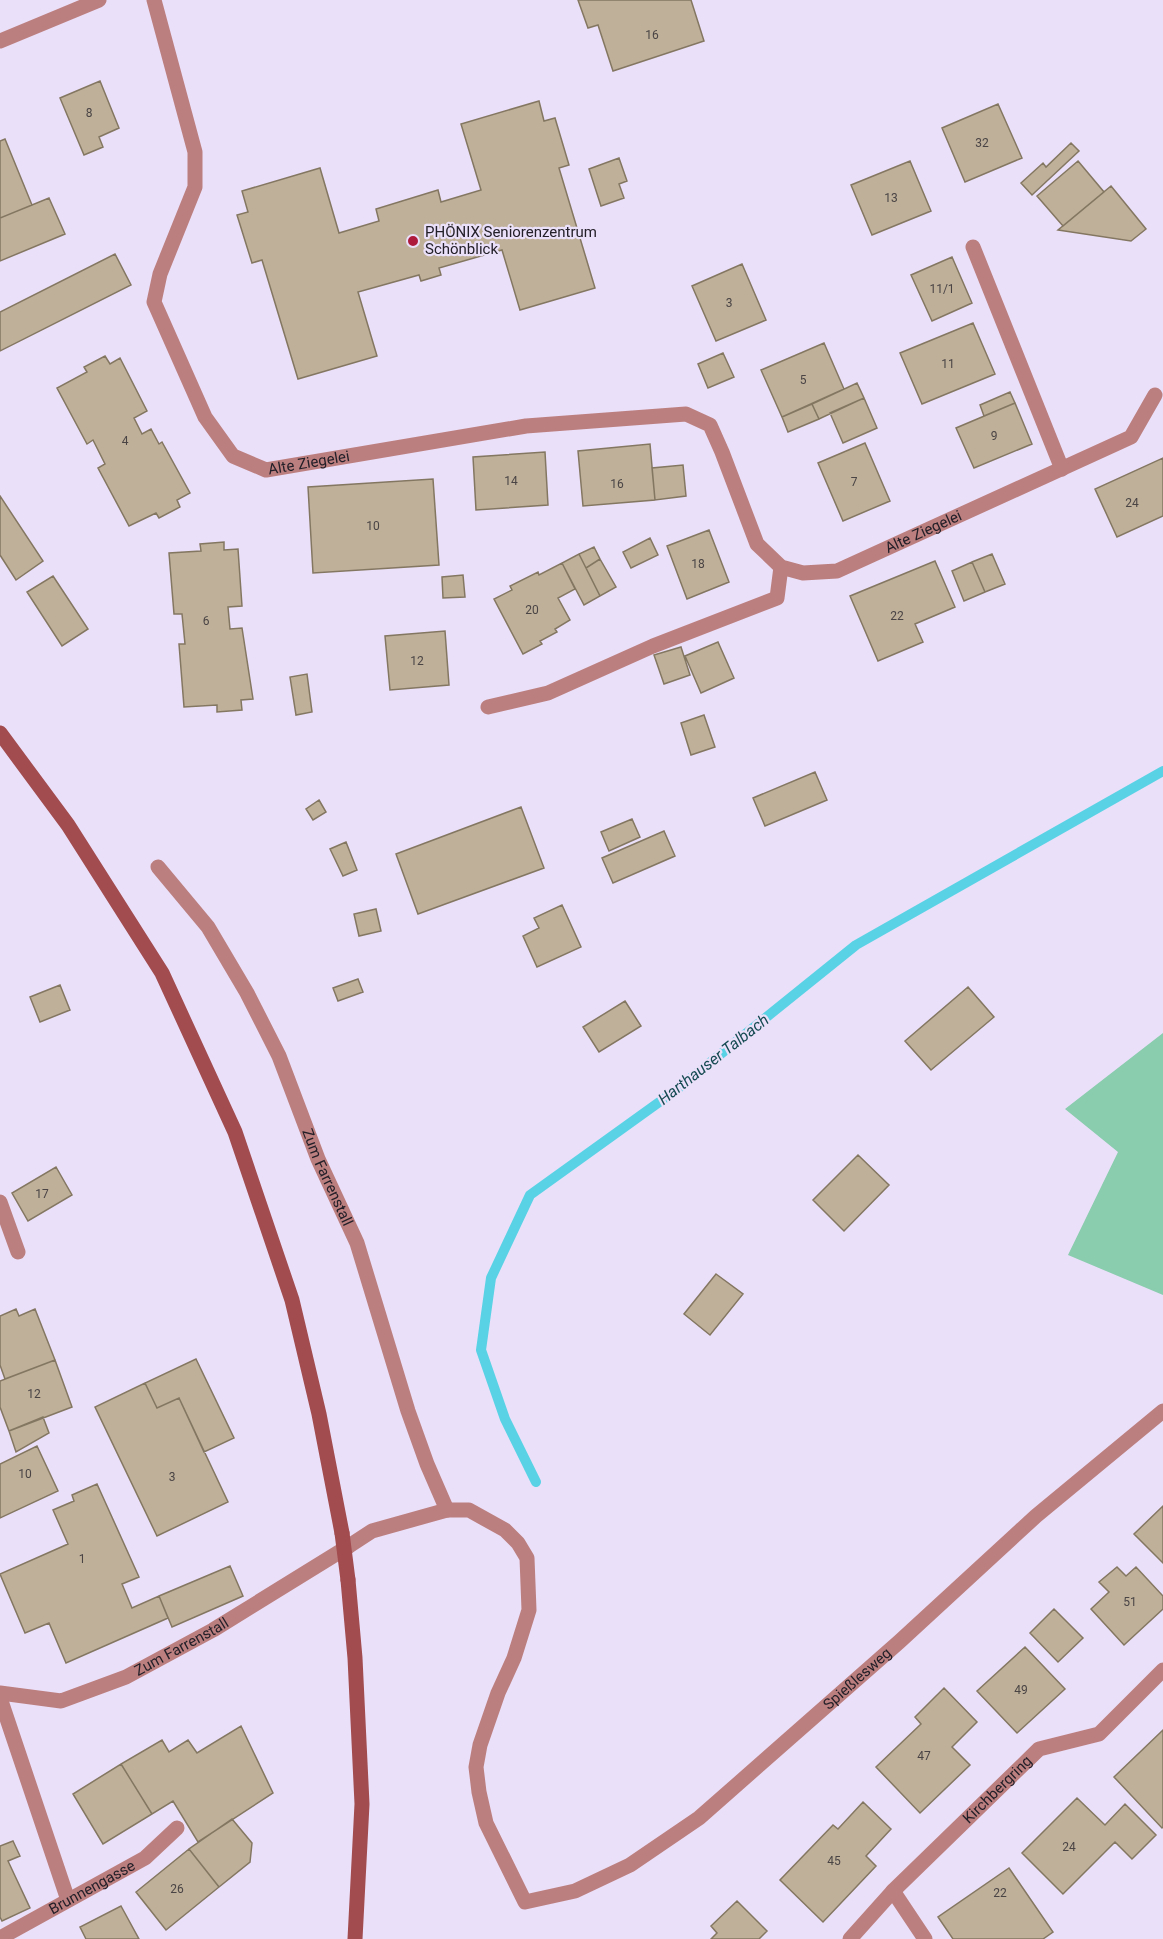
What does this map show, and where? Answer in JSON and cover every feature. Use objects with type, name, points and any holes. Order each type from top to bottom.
[{"type":"main road","points":[[0,733],[68,825],[162,973],[235,1132],[292,1300],[346,1540],[356,1669],[362,1804],[355,1939]]},
{"type":"street","points":[[0,41],[99,0]]},
{"type":"street","name":"Alte Ziegelei","points":[[154,0],[195,152],[195,187],[160,273],[154,302],[205,417],[233,456],[266,470],[526,426],[686,414],[710,425],[756,544],[781,567],[803,573],[837,571],[1131,437],[1155,395]]},
{"type":"street","points":[[973,247],[1062,469]]},
{"type":"street","points":[[488,707],[548,693],[653,646],[777,598],[781,567]]},
{"type":"street","name":"Zum Farrenstall","points":[[158,867],[208,927],[247,993],[279,1056],[318,1159],[357,1243],[408,1411],[447,1510]]},
{"type":"street","points":[[0,1202],[18,1252]]},
{"type":"street","name":"Spießlesweg","points":[[525,1902],[575,1891],[630,1865],[699,1818],[899,1642],[1036,1516],[1163,1411]]},
{"type":"street","name":"Zum Farrenstall","points":[[0,1693],[61,1701],[126,1677],[213,1630],[346,1540],[447,1510],[469,1510],[505,1530],[518,1543],[527,1558],[529,1610],[514,1658],[498,1693],[480,1745],[476,1767],[486,1823],[525,1902]]},
{"type":"street","name":"Kirchbergring","points":[[850,1939],[893,1891],[1039,1749],[1099,1734],[1163,1670]]},
{"type":"street","points":[[0,1698],[68,1900]]},
{"type":"street","name":"Brunnengasse","points":[[0,1938],[145,1858],[177,1828]]},
{"type":"street","points":[[893,1891],[926,1939]]},
{"type":"green space","points":[[1163,1033],[1163,1295],[1068,1255],[1118,1152],[1065,1109]]},
{"type":"building","points":[[578,0],[691,0],[704,41],[613,71],[598,25],[588,28]]},
{"type":"building","points":[[100,81],[119,128],[99,137],[103,147],[84,155],[60,98]]},
{"type":"building","name":"PHÖNIX Seniorenzentrum Schönblick","points":[[539,101],[544,121],[555,118],[569,165],[559,168],[595,288],[520,310],[502,250],[439,268],[441,275],[421,281],[419,275],[358,292],[377,356],[298,379],[262,260],[252,263],[237,215],[248,212],[242,191],[320,168],[339,233],[379,221],[376,209],[438,190],[441,202],[481,190],[461,124]]},
{"type":"building","points":[[998,104],[1022,158],[965,182],[942,128]]},
{"type":"building","points":[[5,139],[32,205],[0,218],[0,141]]},
{"type":"building","points":[[1071,143],[1079,151],[1032,195],[1021,183],[1043,163],[1046,167]]},
{"type":"building","points":[[619,158],[627,181],[619,184],[624,198],[601,206],[589,169]]},
{"type":"building","points":[[910,161],[931,211],[872,235],[851,185]]},
{"type":"building","points":[[1078,161],[1104,192],[1063,226],[1037,196]]},
{"type":"building","points":[[1111,186],[1146,229],[1131,241],[1058,230]]},
{"type":"building","points":[[49,198],[65,234],[0,261],[0,218]]},
{"type":"building","points":[[115,254],[131,285],[0,351],[0,312]]},
{"type":"building","points":[[952,257],[972,303],[932,321],[911,275]]},
{"type":"building","points":[[742,264],[766,320],[716,341],[692,286]]},
{"type":"building","points":[[973,323],[995,374],[922,404],[900,353]]},
{"type":"building","points":[[824,343],[844,389],[782,417],[761,370]]},
{"type":"building","points":[[723,353],[734,377],[708,388],[698,364]]},
{"type":"building","points":[[105,356],[110,364],[120,358],[147,411],[134,418],[142,434],[151,429],[159,444],[162,442],[190,493],[177,500],[180,507],[159,518],[156,513],[129,526],[98,468],[105,464],[93,440],[87,444],[57,388],[87,372],[84,367]]},
{"type":"building","points":[[857,383],[864,398],[819,419],[812,404]]},
{"type":"building","points":[[1010,392],[1015,403],[984,416],[980,405]]},
{"type":"building","points":[[864,398],[877,428],[843,443],[830,413]]},
{"type":"building","points":[[1015,403],[1032,444],[974,468],[956,428]]},
{"type":"building","points":[[812,404],[819,419],[788,432],[782,417]]},
{"type":"building","points":[[865,443],[890,501],[843,521],[818,463]]},
{"type":"building","points":[[650,444],[655,500],[583,506],[578,451]]},
{"type":"building","points":[[545,452],[548,505],[476,510],[473,457]]},
{"type":"building","points":[[1163,458],[1163,516],[1117,537],[1095,489]]},
{"type":"building","points":[[683,465],[686,496],[655,500],[652,468]]},
{"type":"building","points":[[433,479],[439,565],[313,573],[308,487]]},
{"type":"building","points":[[0,496],[43,561],[16,580],[0,555]]},
{"type":"building","points":[[709,530],[729,582],[687,599],[667,546]]},
{"type":"building","points":[[650,538],[658,555],[631,568],[623,552]]},
{"type":"building","points":[[224,542],[224,550],[238,549],[242,606],[228,607],[230,629],[242,628],[253,699],[241,700],[242,710],[217,712],[217,705],[184,707],[179,644],[185,644],[182,614],[174,614],[169,553],[201,551],[200,544]]},
{"type":"building","points":[[594,547],[600,559],[586,568],[579,554]]},
{"type":"building","points":[[579,554],[600,596],[584,605],[562,563]]},
{"type":"building","points":[[992,554],[1005,584],[985,592],[972,562]]},
{"type":"building","points":[[600,559],[616,587],[600,596],[586,568]]},
{"type":"building","points":[[935,561],[955,607],[915,624],[923,642],[878,661],[850,596]]},
{"type":"building","points":[[972,562],[985,592],[964,601],[952,571]]},
{"type":"building","points":[[562,563],[575,589],[558,598],[570,620],[555,629],[557,632],[540,641],[542,644],[523,654],[494,599],[512,590],[510,586]]},
{"type":"building","points":[[463,575],[465,597],[443,598],[442,577]]},
{"type":"building","points":[[53,576],[88,629],[62,646],[27,592]]},
{"type":"building","points":[[445,631],[449,685],[390,690],[385,636]]},
{"type":"building","points":[[718,642],[734,678],[701,693],[685,656]]},
{"type":"building","points":[[681,647],[690,675],[664,684],[654,655]]},
{"type":"building","points":[[307,674],[312,712],[296,715],[290,677]]},
{"type":"building","points":[[704,715],[715,747],[691,755],[681,723]]},
{"type":"building","points":[[815,772],[827,800],[765,826],[753,798]]},
{"type":"building","points":[[319,800],[326,812],[313,820],[306,809]]},
{"type":"building","points":[[521,807],[544,868],[418,914],[396,854]]},
{"type":"building","points":[[632,819],[640,837],[609,851],[601,832]]},
{"type":"building","points":[[664,831],[675,856],[613,883],[602,858]]},
{"type":"building","points":[[346,842],[357,870],[343,876],[330,849]]},
{"type":"building","points":[[562,905],[581,947],[537,967],[523,936],[539,928],[534,918]]},
{"type":"building","points":[[376,909],[381,931],[359,936],[354,914]]},
{"type":"building","points":[[358,979],[363,992],[338,1001],[333,988]]},
{"type":"building","points":[[60,985],[70,1010],[40,1022],[30,997]]},
{"type":"building","points":[[968,987],[994,1017],[931,1070],[905,1041]]},
{"type":"building","points":[[625,1001],[641,1026],[599,1052],[583,1027]]},
{"type":"building","points":[[858,1155],[889,1185],[844,1231],[813,1200]]},
{"type":"building","points":[[56,1167],[72,1195],[28,1221],[12,1193]]},
{"type":"building","points":[[716,1274],[743,1294],[710,1335],[684,1314]]},
{"type":"building","points":[[16,1309],[19,1316],[35,1309],[55,1360],[5,1379],[0,1365],[0,1316]]},
{"type":"building","points":[[196,1359],[234,1438],[204,1452],[179,1398],[157,1408],[145,1383]]},
{"type":"building","points":[[55,1360],[72,1407],[9,1431],[0,1407],[0,1381]]},
{"type":"building","points":[[145,1383],[157,1408],[179,1398],[228,1502],[157,1536],[95,1407]]},
{"type":"building","points":[[43,1417],[49,1433],[16,1452],[9,1431]]},
{"type":"building","points":[[37,1446],[58,1491],[0,1518],[0,1464]]},
{"type":"building","points":[[97,1484],[139,1577],[122,1584],[132,1608],[159,1596],[168,1618],[66,1663],[49,1623],[25,1633],[0,1574],[68,1544],[53,1510],[74,1501],[72,1495]]},
{"type":"building","points":[[1163,1506],[1163,1563],[1134,1534]]},
{"type":"building","points":[[230,1566],[243,1596],[172,1627],[159,1596]]},
{"type":"building","points":[[1117,1567],[1126,1576],[1136,1567],[1163,1596],[1163,1609],[1124,1645],[1091,1609],[1109,1592],[1099,1582]]},
{"type":"building","points":[[1054,1609],[1083,1638],[1058,1662],[1030,1633]]},
{"type":"building","points":[[1025,1647],[1065,1689],[1017,1733],[977,1691]]},
{"type":"building","points":[[944,1688],[977,1722],[952,1747],[970,1765],[920,1813],[876,1767],[921,1724],[915,1717]]},
{"type":"building","points":[[241,1726],[273,1793],[198,1842],[173,1801],[152,1814],[121,1764],[162,1740],[169,1752],[188,1740],[197,1753]]},
{"type":"building","points":[[1163,1730],[1163,1827],[1162,1828],[1114,1777]]},
{"type":"building","points":[[121,1764],[152,1814],[103,1844],[73,1794]]},
{"type":"building","points":[[1077,1798],[1105,1825],[1125,1804],[1156,1835],[1132,1859],[1115,1842],[1063,1894],[1022,1853]]},
{"type":"building","points":[[863,1802],[891,1829],[866,1856],[876,1866],[823,1922],[780,1880],[833,1825],[838,1829]]},
{"type":"building","points":[[232,1819],[252,1843],[250,1862],[219,1887],[189,1849]]},
{"type":"building","points":[[13,1841],[20,1856],[8,1861],[30,1908],[2,1921],[0,1917],[0,1846]]},
{"type":"building","points":[[189,1849],[219,1887],[166,1930],[136,1892]]},
{"type":"building","points":[[1009,1868],[1053,1932],[1043,1939],[953,1939],[938,1917]]},
{"type":"building","points":[[737,1901],[767,1931],[759,1939],[711,1939],[717,1933],[711,1926]]},
{"type":"building","points":[[121,1906],[139,1939],[86,1939],[80,1927]]},
{"type":"waterway","name":"Harthauser Talbach","points":[[536,1482],[505,1419],[481,1350],[491,1278],[530,1195],[676,1090],[856,945],[1163,771]]},
{"type":"place","name":"PHÖNIX Seniorenzentrum Schönblick","points":[[413,241]]}]
